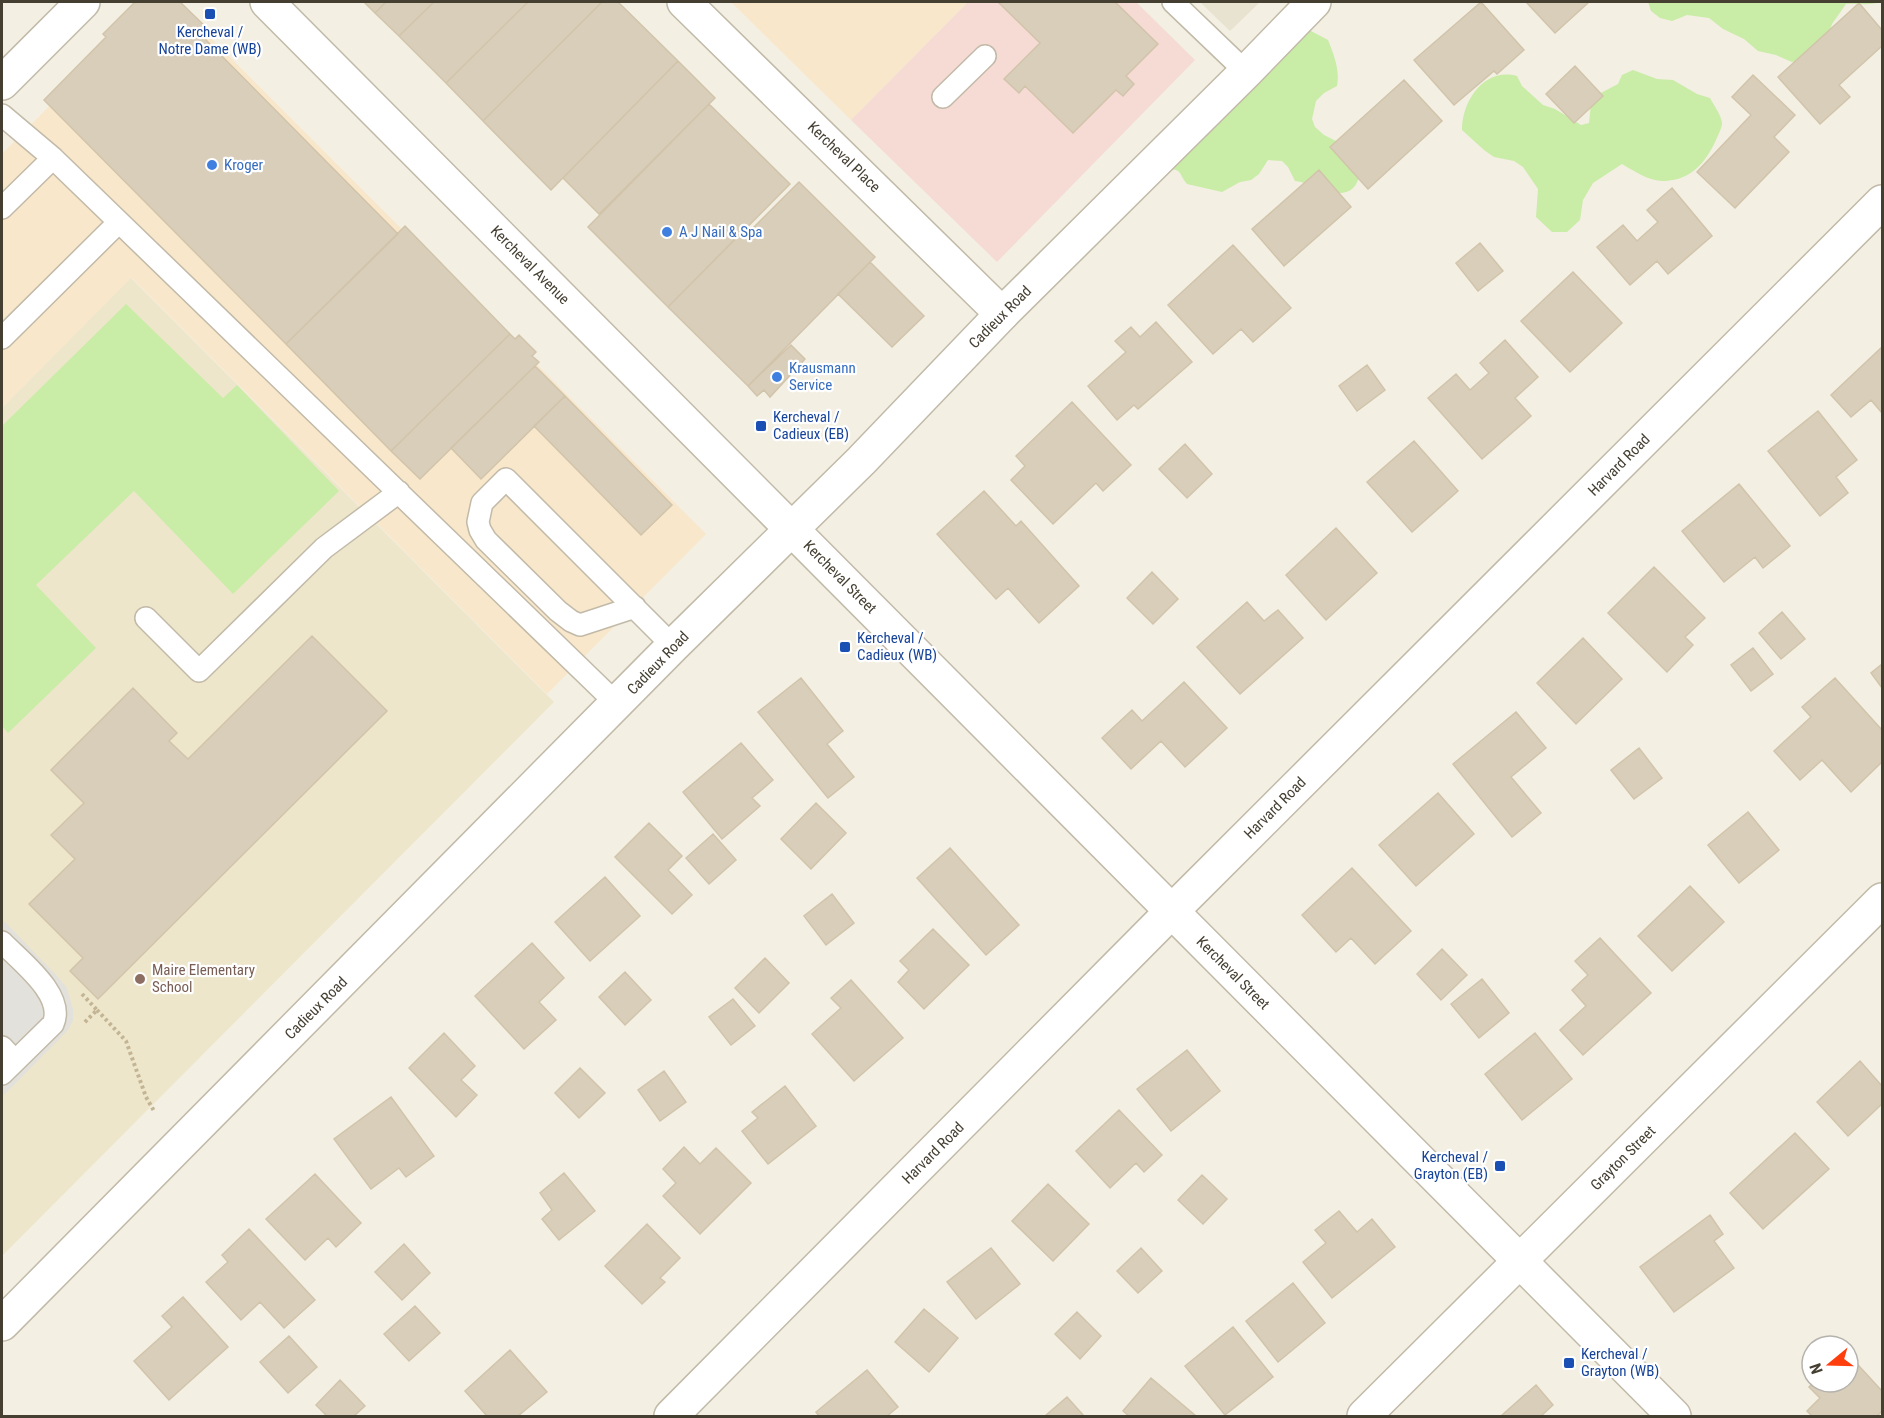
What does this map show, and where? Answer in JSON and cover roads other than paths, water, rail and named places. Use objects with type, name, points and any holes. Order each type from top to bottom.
[{"type":"street","points":[[2,82],[83,2]]},
{"type":"street","name":"Kercheval Avenue","points":[[267,2],[792,530]]},
{"type":"street","name":"Kercheval Place","points":[[684,2],[1002,314]]},
{"type":"street","name":"Cadieux Road","points":[[2,1324],[1314,2]]},
{"type":"street","name":"Harvard Road","points":[[671,1416],[1172,911],[1882,202]]},
{"type":"street","name":"Kercheval Street","points":[[792,530],[1674,1416]]},
{"type":"street","name":"Grayton Street","points":[[1364,1416],[1882,900]]},
{"type":"lane","points":[[1173,2],[1246,72]]},
{"type":"lane","points":[[943,97],[985,56]]},
{"type":"lane","points":[[2,115],[53,158],[617,704]]},
{"type":"lane","points":[[2,208],[53,158]]},
{"type":"lane","points":[[2,339],[119,222]]},
{"type":"lane","points":[[635,607],[580,625],[571,621],[486,540],[478,522],[482,503],[506,479],[635,607],[673,646]]},
{"type":"lane","points":[[147,618],[199,671],[324,548],[399,492]]},
{"type":"lane","points":[[2,942],[47,988],[56,1006],[53,1024],[6,1060]]},
{"type":"place","name":"Kercheval / Notre Dame (WB)","points":[[210,14]]},
{"type":"place","name":"Kroger","points":[[212,165]]},
{"type":"place","name":"A J Nail & Spa","points":[[667,232]]},
{"type":"place","name":"Krausmann Service","points":[[777,377]]},
{"type":"place","name":"Kercheval / Cadieux (EB)","points":[[761,426]]},
{"type":"place","name":"Kercheval / Cadieux (WB)","points":[[845,647]]},
{"type":"place","name":"Maire Elementary School","points":[[140,979]]},
{"type":"place","name":"Kercheval / Grayton (EB)","points":[[1500,1166]]},
{"type":"place","name":"Kercheval / Grayton (WB)","points":[[1569,1363]]}]
